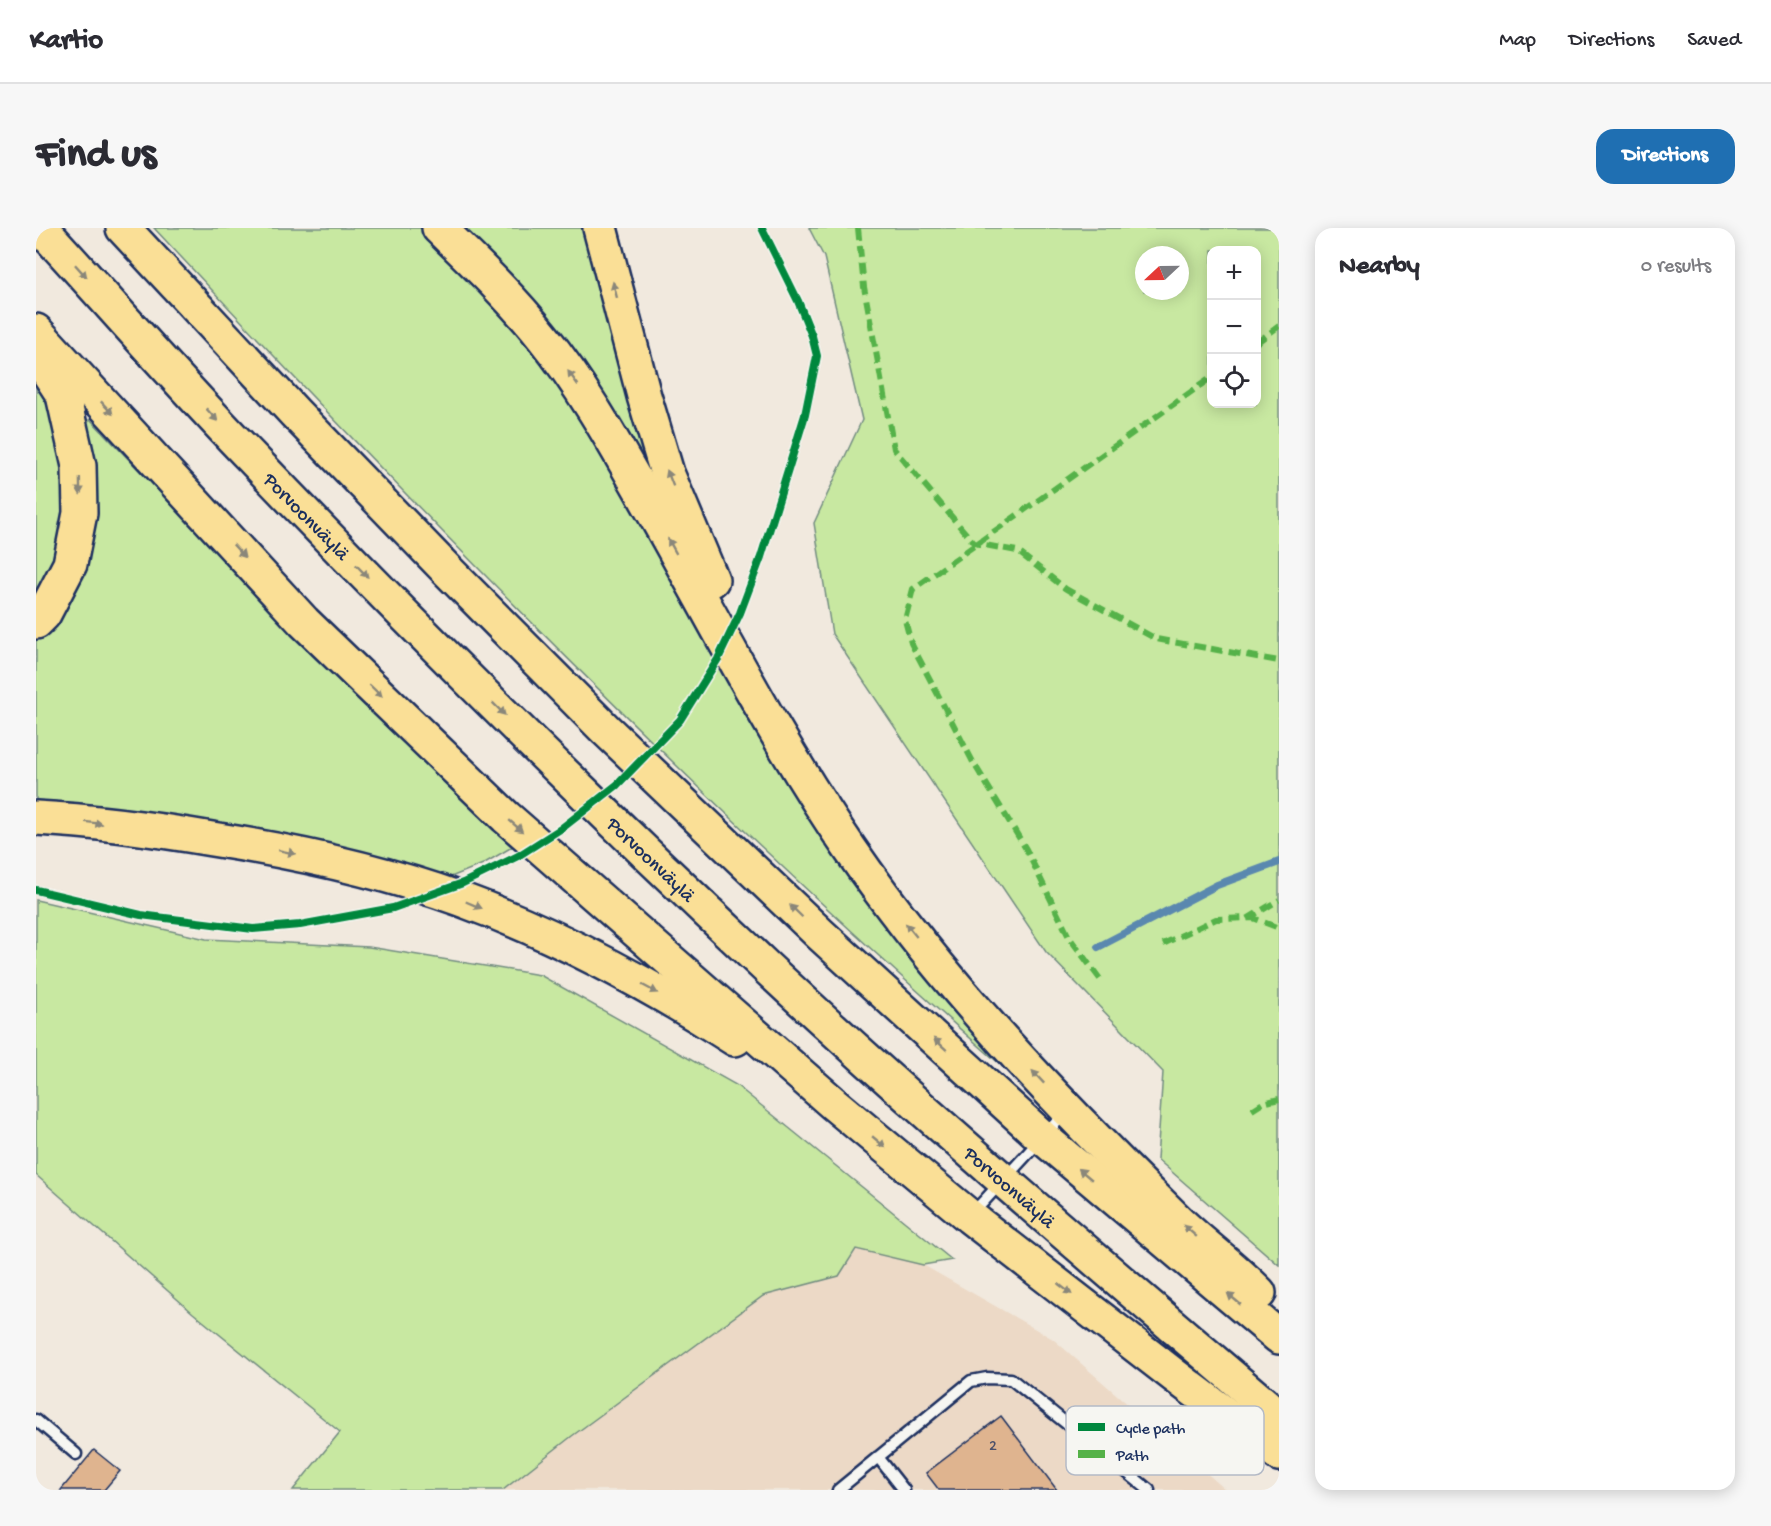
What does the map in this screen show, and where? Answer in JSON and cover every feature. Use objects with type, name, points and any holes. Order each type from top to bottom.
[{"type":"highway","name":"Porvoonväylä","points":[[41,228],[249,455],[557,768],[766,967],[1003,1181],[1279,1417]]},
{"type":"highway","points":[[123,228],[295,413],[606,730],[820,934],[1042,1137],[1279,1337]]},
{"type":"highway","points":[[439,228],[504,292],[543,336],[579,386],[629,470],[759,704],[820,804],[882,894],[965,997],[1068,1109],[1176,1219],[1251,1284],[1279,1314]]},
{"type":"highway","points":[[600,228],[644,396],[667,473],[723,605],[772,697],[795,761]]},
{"type":"highway","points":[[36,331],[304,622],[506,817],[834,1104],[970,1217],[1214,1406]]},
{"type":"highway","points":[[36,354],[63,395],[79,466],[80,513],[70,564],[44,614],[36,622]]},
{"type":"highway","points":[[36,818],[66,819],[175,832],[258,846],[326,860],[460,899],[583,953],[695,1014],[834,1104]]},
{"type":"highway","points":[[1264,1443],[1279,1454]]},
{"type":"lane","points":[[970,1217],[1068,1109]]},
{"type":"lane","points":[[838,1490],[971,1381],[987,1378],[1011,1379],[1066,1423]]},
{"type":"lane","points":[[36,1420],[76,1454]]},
{"type":"lane","points":[[878,1457],[904,1490]]},
{"type":"lane","points":[[1130,1475],[1149,1490]]},
{"type":"shaded area","points":[[856,1249],[923,1265],[1053,1339],[1130,1406],[1066,1406],[1066,1475],[1209,1475],[1226,1490],[503,1490],[572,1436],[763,1296],[839,1276]]},
{"type":"green space","points":[[154,228],[421,228],[473,276],[572,404],[999,1054],[1002,1066],[781,865],[567,658],[359,445]]},
{"type":"green space","points":[[463,228],[587,228],[648,467],[598,387],[499,265]]},
{"type":"green space","points":[[809,228],[1279,228],[1279,1265],[1157,1159],[1163,1072],[1046,952],[832,634],[814,523],[862,420],[824,257]]},
{"type":"green space","points":[[36,383],[57,425],[69,491],[52,570],[36,594]]},
{"type":"green space","points":[[90,419],[354,695],[512,847],[483,864],[441,881],[36,808],[36,637],[92,531],[97,495],[87,422]]},
{"type":"green space","points":[[36,900],[206,939],[369,947],[540,975],[736,1085],[952,1260],[923,1265],[856,1249],[839,1276],[763,1296],[572,1436],[503,1490],[293,1490],[340,1432],[193,1313],[36,1175]]},
{"type":"building","points":[[1001,1416],[1057,1490],[939,1490],[926,1473]]},
{"type":"building","points":[[94,1450],[120,1471],[104,1490],[61,1490]]},
{"type":"waterway","points":[[1098,947],[1217,885],[1279,862]]},
{"type":"marked path","points":[[858,228],[864,287],[894,449],[974,543],[1017,551],[1066,589],[1156,639],[1279,661]]},
{"type":"marked path","points":[[1261,339],[1279,326]]},
{"type":"marked path","points":[[1100,979],[1069,937],[1026,849],[973,762],[911,643],[905,620],[913,589],[1207,381]]},
{"type":"marked path","points":[[1247,919],[1279,900]]},
{"type":"marked path","points":[[1163,944],[1216,919],[1253,918],[1279,928]]},
{"type":"marked path","points":[[1252,1110],[1263,1103],[1279,1099]]},
{"type":"cycle path","points":[[36,890],[141,915],[253,929],[300,925],[393,908],[463,883],[518,856],[562,828],[617,785],[680,720],[718,659],[740,613],[761,557],[805,415],[817,356],[812,336],[798,301],[762,228]]}]
